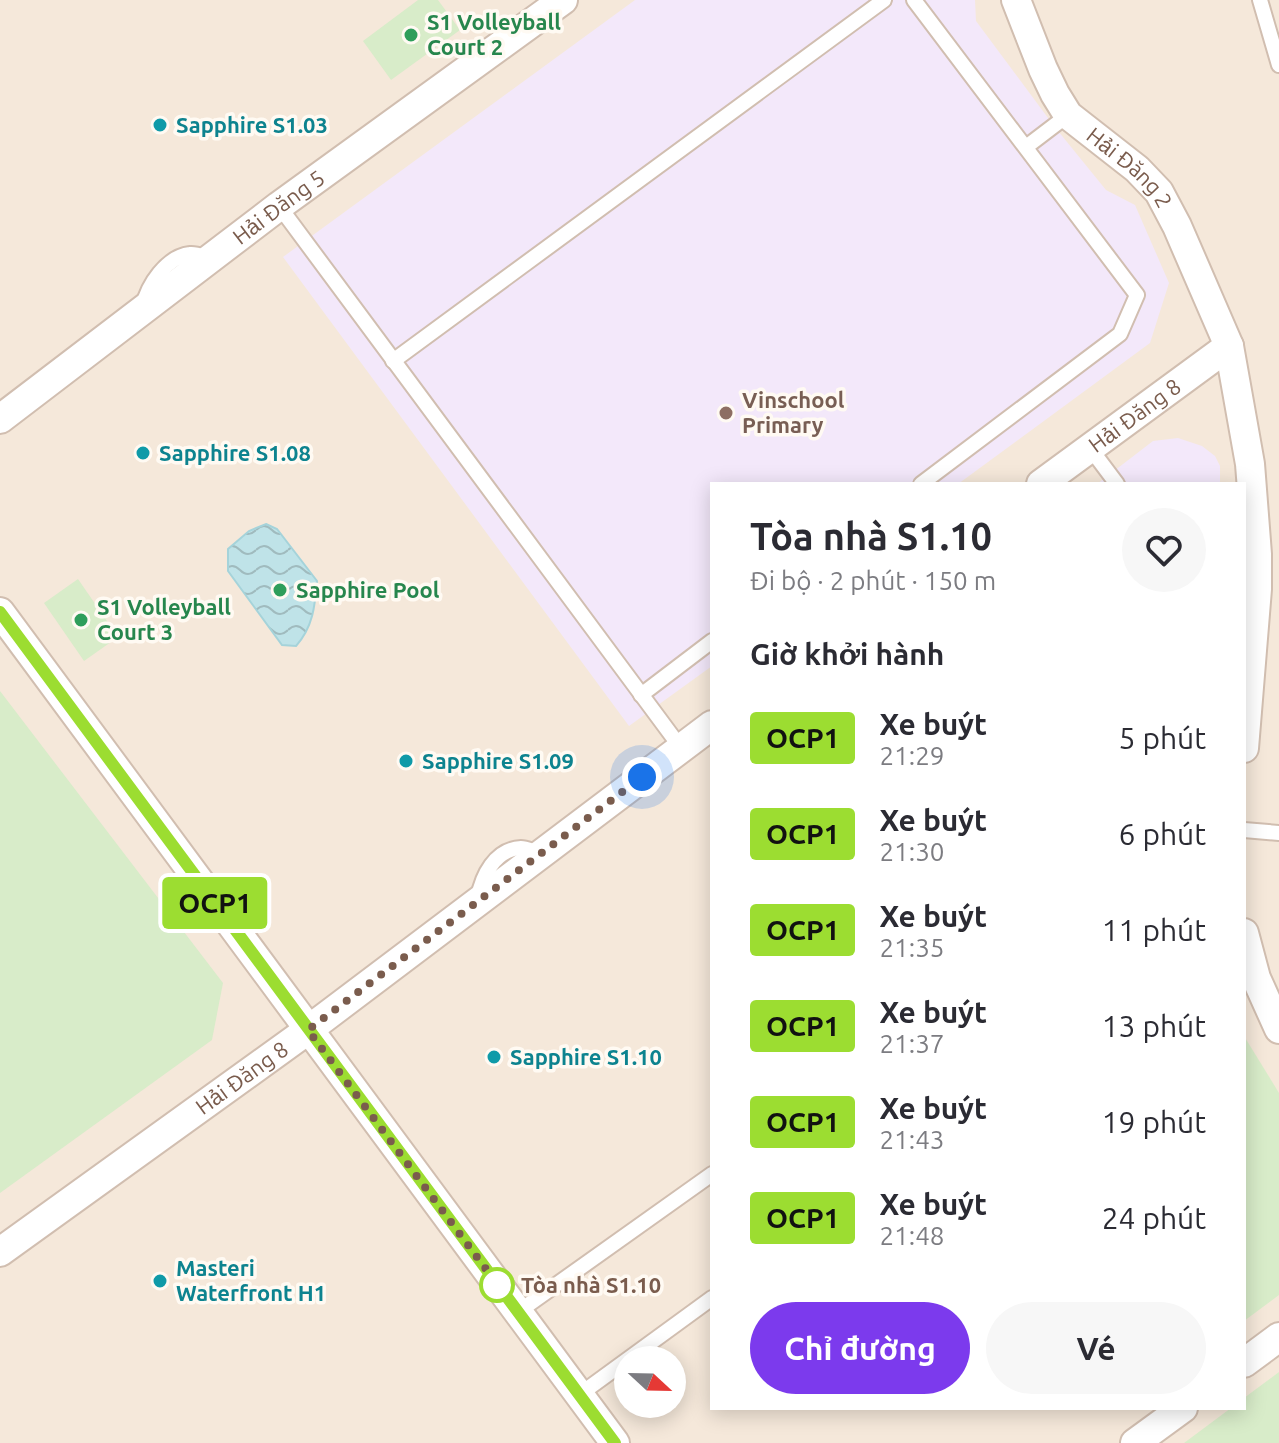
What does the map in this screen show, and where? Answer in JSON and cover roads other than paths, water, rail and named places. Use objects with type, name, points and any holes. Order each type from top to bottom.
[{"type":"street","name":"Hải Đăng 5","points":[[0,419],[279,206],[563,0]]},
{"type":"street","name":"Hải Đăng 2","points":[[1016,0],[1055,94],[1068,115],[1137,169],[1159,192],[1229,346],[1249,455],[1256,521],[1257,589],[1246,704]]},
{"type":"street","name":"Hải Đăng 8","points":[[1044,482],[1229,346]]},
{"type":"street","points":[[0,612],[615,1443]]},
{"type":"street","name":"Hải Đăng 8","points":[[0,1252],[308,1030],[710,726]]},
{"type":"street","points":[[1246,940],[1264,999],[1279,1029]]},
{"type":"street","points":[[1246,1362],[1279,1337]]},
{"type":"street","points":[[1135,1443],[1180,1410]]},
{"type":"lane","points":[[393,361],[884,0]]},
{"type":"lane","points":[[914,0],[1137,295],[1120,334],[924,482]]},
{"type":"lane","points":[[1260,0],[1279,65]]},
{"type":"lane","points":[[1026,147],[1068,115]]},
{"type":"lane","points":[[279,206],[681,748]]},
{"type":"lane","points":[[1090,448],[1116,482]]},
{"type":"lane","points":[[641,695],[710,643]]},
{"type":"lane","points":[[1246,830],[1279,833]]},
{"type":"lane","points":[[518,1312],[710,1175]]},
{"type":"lane","points":[[579,1395],[710,1299]]},
{"type":"water","name":"Sapphire Pool","points":[[266,524],[277,529],[317,581],[310,624],[296,646],[282,645],[228,571],[228,549],[249,531]]},
{"type":"place","name":"S1 Volleyball Court 2","points":[[411,35]]},
{"type":"place","name":"Sapphire S1.03","points":[[160,125]]},
{"type":"place","name":"Vinschool Primary","points":[[726,413]]},
{"type":"place","name":"Sapphire S1.08","points":[[143,453]]},
{"type":"place","name":"Sapphire Pool","points":[[280,590]]},
{"type":"place","name":"S1 Volleyball Court 3","points":[[81,620]]},
{"type":"place","name":"Sapphire S1.09","points":[[406,761]]},
{"type":"place","name":"Sapphire S1.10","points":[[494,1057]]},
{"type":"place","name":"Masteri Waterfront H1","points":[[160,1281]]},
{"type":"place","name":"Tòa nhà S1.10","points":[[497,1285]]}]
